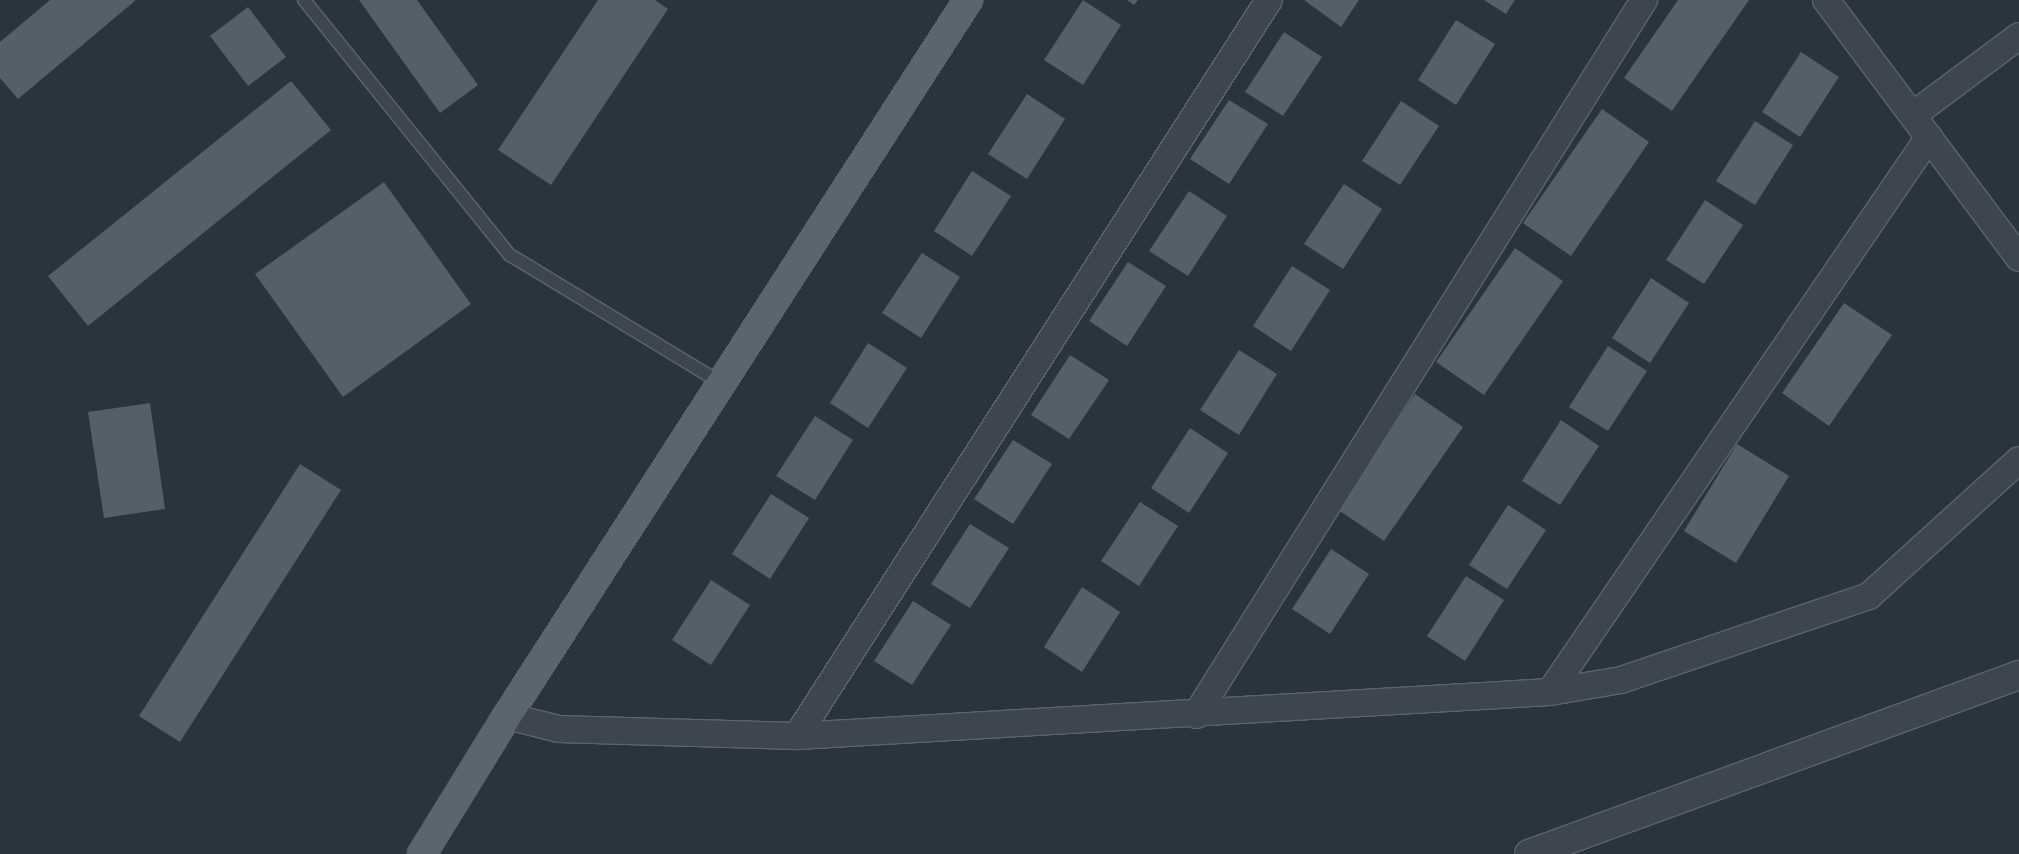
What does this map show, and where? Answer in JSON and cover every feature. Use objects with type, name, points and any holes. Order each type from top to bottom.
[{"type":"main road","points":[[422,854],[507,716],[968,0]]},
{"type":"street","points":[[797,736],[1269,0]]},
{"type":"street","points":[[1196,715],[1644,0]]},
{"type":"street","points":[[1826,0],[2019,258]]},
{"type":"street","points":[[1913,115],[2019,36]]},
{"type":"street","points":[[1550,692],[1929,137]]},
{"type":"street","points":[[507,716],[559,729],[797,736],[1196,715],[1550,692],[1621,680],[1869,596],[2019,460]]},
{"type":"street","points":[[1530,854],[2019,675]]},
{"type":"lane","points":[[304,0],[510,254],[721,383]]},
{"type":"building","points":[[50,0],[136,0],[18,99],[0,78],[0,42]]},
{"type":"building","points":[[359,0],[417,0],[478,85],[440,113]]},
{"type":"building","points":[[598,0],[655,0],[668,9],[551,185],[498,150]]},
{"type":"building","points":[[1083,0],[1121,25],[1083,85],[1044,60]]},
{"type":"building","points":[[1127,0],[1138,0],[1134,5]]},
{"type":"building","points":[[1304,0],[1359,0],[1341,27]]},
{"type":"building","points":[[1484,0],[1515,0],[1506,14]]},
{"type":"building","points":[[1678,0],[1749,0],[1672,111],[1624,78]]},
{"type":"building","points":[[248,7],[286,57],[248,86],[210,36]]},
{"type":"building","points":[[1456,20],[1495,44],[1456,105],[1418,80]]},
{"type":"building","points":[[1284,32],[1322,57],[1283,116],[1245,92]]},
{"type":"building","points":[[1801,52],[1839,77],[1800,137],[1762,112]]},
{"type":"building","points":[[291,81],[331,130],[88,326],[48,276]]},
{"type":"building","points":[[1027,94],[1065,119],[1027,179],[988,154]]},
{"type":"building","points":[[1229,100],[1268,124],[1229,184],[1190,159]]},
{"type":"building","points":[[1401,101],[1439,126],[1400,185],[1362,161]]},
{"type":"building","points":[[1602,109],[1649,142],[1571,256],[1523,223]]},
{"type":"building","points":[[1755,121],[1793,145],[1755,205],[1716,181]]},
{"type":"building","points":[[972,171],[1011,196],[972,256],[934,231]]},
{"type":"building","points":[[384,182],[471,304],[343,397],[255,274]]},
{"type":"building","points":[[1344,184],[1382,209],[1343,269],[1304,244]]},
{"type":"building","points":[[1189,191],[1227,216],[1188,276],[1149,251]]},
{"type":"building","points":[[1705,200],[1743,225],[1704,284],[1666,260]]},
{"type":"building","points":[[1515,248],[1563,281],[1484,395],[1436,362]]},
{"type":"building","points":[[922,253],[960,277],[921,338],[882,313]]},
{"type":"building","points":[[1128,262],[1166,286],[1127,346],[1089,321]]},
{"type":"building","points":[[1292,266],[1330,290],[1291,351],[1253,326]]},
{"type":"building","points":[[1651,278],[1689,303],[1650,363],[1612,338]]},
{"type":"building","points":[[1844,303],[1892,335],[1829,426],[1782,393]]},
{"type":"building","points":[[868,343],[907,368],[868,428],[830,403]]},
{"type":"building","points":[[1608,346],[1647,371],[1608,431],[1569,407]]},
{"type":"building","points":[[1239,350],[1277,374],[1239,435],[1200,410]]},
{"type":"building","points":[[1070,355],[1109,380],[1069,439],[1031,415]]},
{"type":"building","points":[[1415,394],[1463,427],[1384,541],[1337,509]]},
{"type":"building","points":[[150,403],[165,509],[104,518],[88,412]]},
{"type":"building","points":[[815,416],[853,440],[815,500],[776,476]]},
{"type":"building","points":[[1561,420],[1599,446],[1560,505],[1522,481]]},
{"type":"building","points":[[1190,428],[1228,453],[1189,513],[1151,488]]},
{"type":"building","points":[[1013,440],[1052,464],[1013,524],[974,499]]},
{"type":"building","points":[[1737,444],[1789,476],[1736,563],[1684,531]]},
{"type":"building","points":[[300,464],[341,490],[180,742],[139,716]]},
{"type":"building","points":[[771,494],[809,518],[770,579],[732,554]]},
{"type":"building","points":[[1140,502],[1178,526],[1139,586],[1101,561]]},
{"type":"building","points":[[1508,505],[1546,530],[1507,589],[1469,565]]},
{"type":"building","points":[[970,524],[1009,548],[970,608],[931,584]]},
{"type":"building","points":[[1331,549],[1369,574],[1330,634],[1292,609]]},
{"type":"building","points":[[1466,576],[1504,600],[1465,661],[1427,636]]},
{"type":"building","points":[[711,580],[750,605],[711,665],[672,640]]},
{"type":"building","points":[[1082,587],[1120,612],[1082,672],[1044,647]]},
{"type":"building","points":[[913,601],[951,625],[912,685],[874,661]]}]
